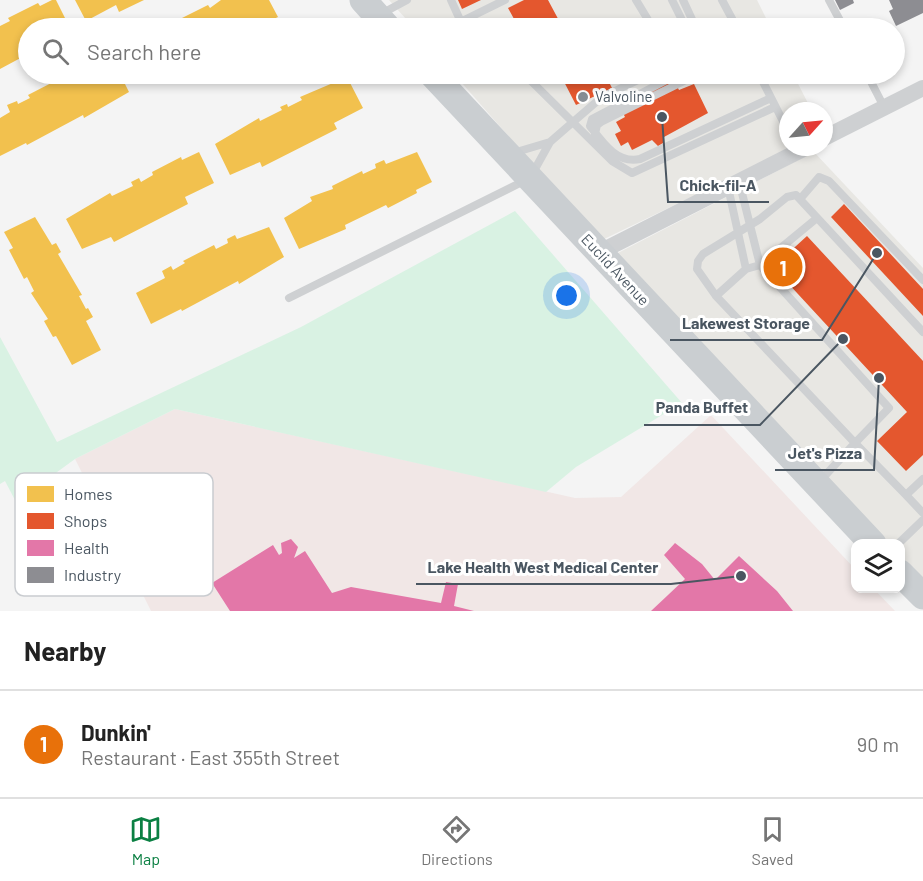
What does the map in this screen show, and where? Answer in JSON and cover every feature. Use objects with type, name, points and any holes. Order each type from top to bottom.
[{"type":"main road","name":"Euclid Avenue","points":[[442,84],[869,539]]},
{"type":"main road","points":[[905,578],[923,597]]},
{"type":"street","points":[[833,133],[923,88]]},
{"type":"street","points":[[598,253],[786,156]]},
{"type":"lane","points":[[376,15],[407,0]]},
{"type":"lane","points":[[450,0],[459,18]]},
{"type":"lane","points":[[469,18],[505,0]]},
{"type":"lane","points":[[636,0],[647,18]]},
{"type":"lane","points":[[672,0],[681,18]]},
{"type":"lane","points":[[683,0],[691,18]]},
{"type":"lane","points":[[722,0],[732,18]]},
{"type":"lane","points":[[829,0],[839,18]]},
{"type":"lane","points":[[534,84],[612,161],[632,173],[775,107]]},
{"type":"lane","points":[[289,298],[530,178],[550,142],[602,98],[631,84]]},
{"type":"lane","points":[[658,84],[595,116],[591,126],[607,147],[629,161],[640,159],[771,98]]},
{"type":"lane","points":[[595,144],[595,132],[597,125],[601,122],[678,84]]},
{"type":"lane","points":[[764,84],[779,114]]},
{"type":"lane","points":[[872,84],[884,107]]},
{"type":"lane","points":[[508,154],[550,142]]},
{"type":"lane","points":[[801,198],[819,177],[829,181],[923,280]]},
{"type":"lane","points":[[734,184],[751,224],[760,265],[889,408],[818,483]]},
{"type":"lane","points":[[734,184],[746,268]]},
{"type":"lane","points":[[923,332],[801,198],[792,195],[703,254],[698,261],[697,269],[716,296],[923,513]]},
{"type":"lane","points":[[716,296],[746,268],[760,265],[817,218]]},
{"type":"lane","points":[[906,495],[923,479]]},
{"type":"lane","points":[[902,539],[923,520]]},
{"type":"shaded area","points":[[389,0],[757,0],[766,18],[405,18]]},
{"type":"shaded area","points":[[463,84],[798,84],[807,102],[779,102],[779,155],[600,241]]},
{"type":"shaded area","points":[[806,156],[818,156],[923,268],[923,580],[905,560],[905,539],[884,539],[614,255]]},
{"type":"shaded area","points":[[175,409],[575,498],[621,497],[711,415],[851,565],[851,593],[878,593],[895,611],[151,611],[144,596],[213,596],[213,473],[82,473],[75,459]]},
{"type":"green space","points":[[515,211],[682,403],[576,467],[546,492],[175,409],[75,459],[56,473],[15,473],[15,500],[5,481],[0,484],[0,337],[57,442],[301,327]]},
{"type":"building: Homes","points":[[56,0],[65,18],[18,18],[18,59],[0,69],[0,26],[10,21],[8,18],[38,3],[40,6]]},
{"type":"building: Homes","points":[[75,0],[144,0],[119,12],[116,5],[92,18],[84,18]]},
{"type":"building: Homes","points":[[221,0],[269,0],[278,17],[182,18],[208,5],[210,8]]},
{"type":"building: Homes","points":[[49,84],[125,84],[129,92],[84,118],[83,115],[27,145],[26,143],[0,156],[0,118],[10,112],[7,105],[17,101],[18,104],[30,98],[28,95]]},
{"type":"building: Homes","points":[[331,84],[351,84],[363,108],[334,123],[337,129],[262,167],[260,162],[230,175],[215,144],[259,118],[260,121],[282,110],[280,107],[287,104],[288,107],[302,100],[300,97]]},
{"type":"building: Homes","points":[[199,152],[214,183],[185,197],[188,204],[114,242],[111,237],[82,249],[66,219],[110,193],[112,196],[133,186],[131,182],[139,178],[141,182],[153,175],[152,172],[181,157],[182,160]]},
{"type":"building: Homes","points":[[417,152],[432,182],[416,190],[417,193],[388,208],[386,205],[345,225],[346,229],[299,249],[284,218],[312,201],[310,197],[333,189],[332,186],[362,171],[363,174],[376,168],[375,164],[384,160],[386,164]]},
{"type":"building: Homes","points":[[35,217],[52,245],[56,243],[61,252],[58,254],[82,295],[79,296],[93,317],[86,321],[101,350],[72,365],[56,336],[53,337],[44,321],[48,319],[31,293],[34,291],[27,277],[24,279],[9,250],[13,248],[4,232]]},
{"type":"building: Homes","points":[[269,227],[284,257],[239,284],[238,281],[182,311],[181,309],[151,324],[136,293],[165,278],[162,271],[171,266],[173,270],[185,263],[183,261],[214,245],[216,249],[228,243],[227,239],[235,235],[237,239]]},
{"type":"building: Shops","points":[[458,0],[481,0],[462,9]]},
{"type":"building: Shops","points":[[524,0],[548,0],[558,18],[514,18],[508,8]]},
{"type":"building: Shops","points":[[565,84],[610,84],[612,88],[576,105]]},
{"type":"building: Shops","points":[[656,84],[676,84],[679,90],[694,84],[708,113],[664,137],[663,143],[658,146],[652,140],[632,150],[628,142],[621,146],[615,134],[621,131],[616,122],[625,117],[618,103]]},
{"type":"building: Shops","points":[[844,204],[923,289],[923,316],[831,217]]},
{"type":"building: Shops","points":[[807,236],[923,361],[923,455],[906,471],[877,441],[907,412],[773,267]]},
{"type":"building: Health","points":[[291,539],[298,547],[294,558],[305,551],[332,593],[351,587],[441,603],[446,582],[458,584],[454,606],[474,611],[230,611],[213,582],[273,545],[279,555],[282,553],[281,543]]},
{"type":"building: Health","points":[[675,543],[702,564],[715,580],[739,556],[777,591],[793,611],[651,611],[685,579],[664,555]]},
{"type":"building: Industry","points":[[835,0],[853,0],[854,3],[840,10]]},
{"type":"building: Industry","points":[[889,0],[923,0],[923,13],[905,22],[905,18],[892,18],[889,11],[893,9]]},
{"type":"place","name":"Valvoline","points":[[583,97]]},
{"type":"place","name":"Chick-fil-A","points":[[662,117]]},
{"type":"place","name":"Lakewest Storage","points":[[877,253]]},
{"type":"place","name":"Dunkin'","points":[[783,267]]},
{"type":"place","name":"Panda Buffet","points":[[843,339]]},
{"type":"place","name":"Jet's Pizza","points":[[879,378]]},
{"type":"place","name":"Lake Health West Medical Center","points":[[741,576]]}]
